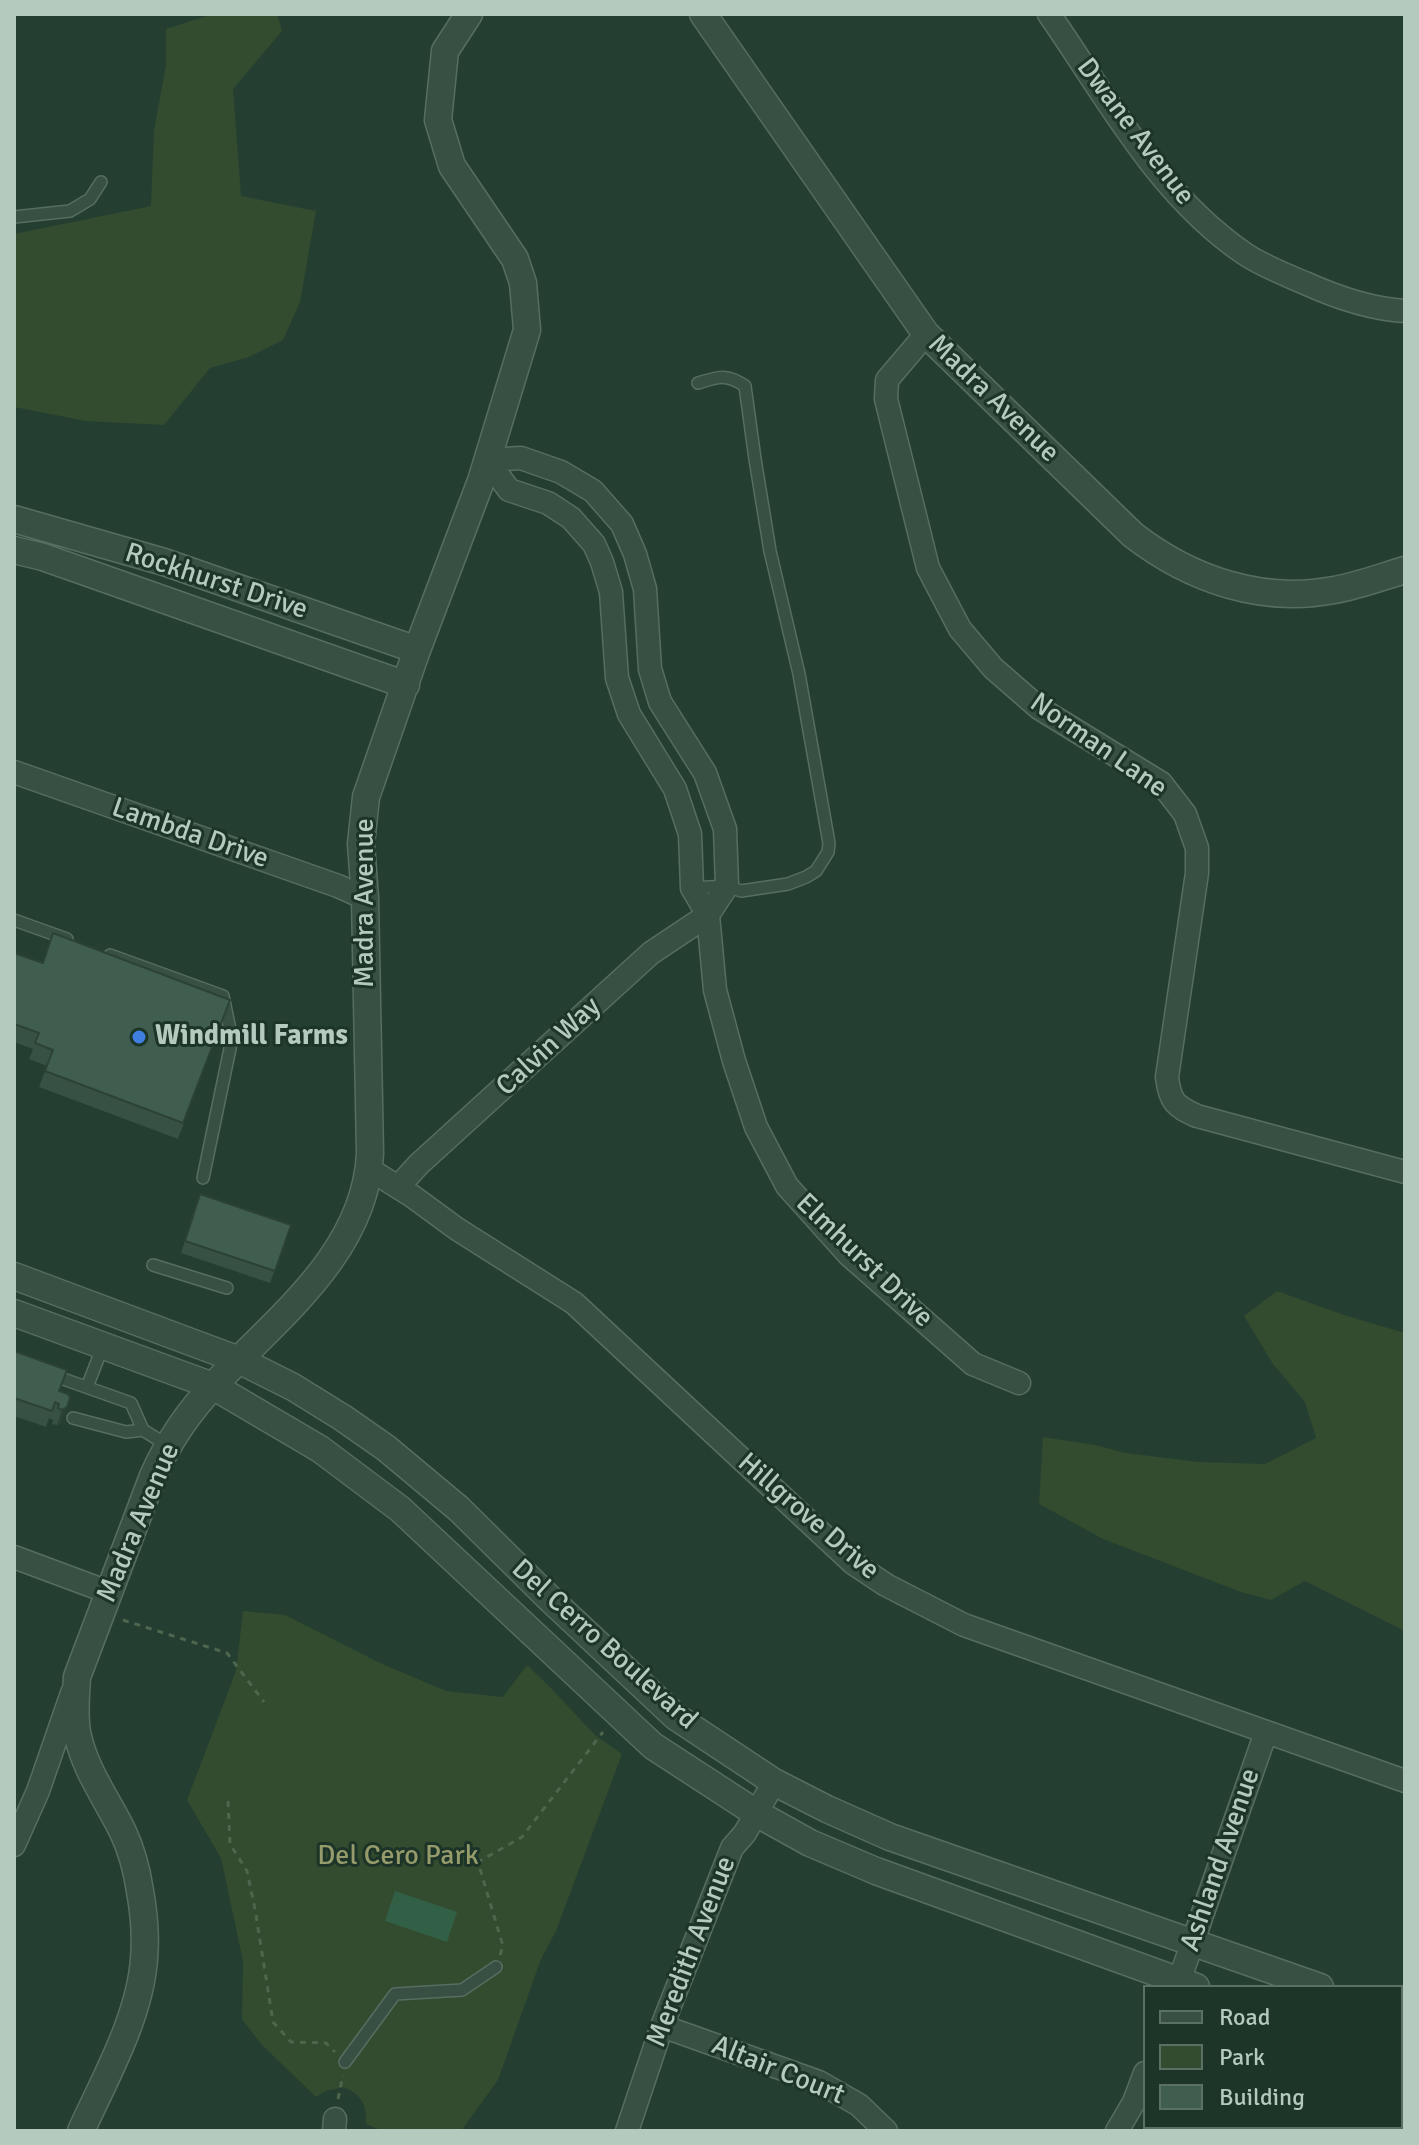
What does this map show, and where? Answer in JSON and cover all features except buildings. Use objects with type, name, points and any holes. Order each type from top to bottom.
[{"type":"street","name":"Madra Avenue","points":[[14,1845],[47,1768],[108,1592],[167,1445],[213,1386],[306,1292],[344,1239],[363,1196],[369,1169],[365,898],[361,844],[366,797],[487,460],[527,330],[523,283],[515,259],[452,166],[438,120],[445,51],[469,14]]},
{"type":"street","name":"Madra Avenue","points":[[703,14],[926,334],[1133,535],[1169,561],[1189,571],[1221,583],[1254,590],[1305,593],[1356,585],[1405,570]]},
{"type":"street","name":"Dwane Avenue","points":[[1049,14],[1167,185],[1205,224],[1247,255],[1340,298],[1405,311]]},
{"type":"street","name":"Norman Lane","points":[[926,334],[887,380],[886,399],[928,568],[960,629],[993,668],[1039,708],[1161,783],[1185,814],[1197,848],[1197,873],[1167,1077],[1169,1094],[1177,1107],[1197,1116],[1405,1172]]},
{"type":"street","points":[[487,460],[521,458],[561,472],[593,491],[622,524],[645,589],[650,669],[660,702],[705,773],[725,829],[727,886],[708,915]]},
{"type":"street","name":"Elmhurst Drive","points":[[487,460],[509,490],[548,503],[571,518],[594,544],[602,562],[611,592],[617,678],[629,714],[675,789],[690,834],[692,888],[708,915],[715,990],[734,1061],[756,1127],[787,1186],[848,1254],[973,1364],[1019,1383]]},
{"type":"street","name":"Rockhurst Drive","points":[[14,519],[164,562],[417,650]]},
{"type":"street","name":"Rockhurst Drive","points":[[14,550],[43,557],[406,685]]},
{"type":"street","name":"Lambda Drive","points":[[14,772],[365,898]]},
{"type":"street","name":"Calvin Way","points":[[398,1187],[419,1164],[651,953],[708,915]]},
{"type":"street","name":"Hillgrove Drive","points":[[369,1169],[574,1303],[853,1563],[886,1585],[964,1625],[1405,1781]]},
{"type":"street","name":"Del Cerro Boulevard","points":[[14,1276],[239,1360],[293,1387],[343,1418],[396,1456],[459,1509],[676,1717],[774,1782],[890,1837],[1314,1985]]},
{"type":"street","name":"Del Cerro Boulevard","points":[[14,1313],[213,1386],[320,1449],[400,1509],[653,1746],[756,1813],[810,1843],[876,1871],[1184,1985]]},
{"type":"street","points":[[14,1557],[108,1592]]},
{"type":"street","points":[[77,1677],[77,1731],[91,1775],[123,1832],[132,1856],[141,1895],[145,1935],[144,1960],[131,2014],[81,2131]]},
{"type":"street","name":"Ashland Avenue","points":[[1184,1985],[1193,1941],[1266,1732]]},
{"type":"street","name":"Meredith Avenue","points":[[627,2131],[662,2026],[732,1848],[745,1833],[774,1782]]},
{"type":"street","name":"Altair Court","points":[[662,2026],[819,2082],[859,2105],[886,2131]]},
{"type":"street","points":[[1117,2131],[1134,2102],[1143,2078]]},
{"type":"lane","points":[[14,217],[70,211],[90,199],[101,182]]},
{"type":"lane","points":[[692,888],[727,886],[741,891],[788,884],[816,871],[828,852],[829,843],[799,674],[770,551],[745,386],[734,378],[698,383]]},
{"type":"lane","points":[[14,920],[74,942]]},
{"type":"lane","points":[[104,952],[223,996],[232,1039],[203,1178]]},
{"type":"lane","points":[[153,1265],[227,1288]]},
{"type":"lane","points":[[87,1387],[103,1345]]},
{"type":"lane","points":[[43,1372],[131,1403],[143,1430],[167,1445]]},
{"type":"lane","points":[[73,1418],[126,1432],[143,1430]]},
{"type":"lane","points":[[345,2062],[395,1994],[462,1990],[496,1967]]},
{"type":"path","points":[[120,1619],[227,1653],[264,1702]]},
{"type":"path","points":[[496,1967],[503,1946],[478,1862],[522,1837],[617,1713]]},
{"type":"path","points":[[228,1801],[230,1844],[247,1871],[273,2022],[291,2042],[326,2043],[345,2062],[334,2125]]},
{"type":"green space","points":[[213,14],[277,14],[282,31],[233,89],[241,196],[316,211],[300,302],[283,340],[249,357],[210,368],[164,425],[86,421],[14,407],[14,234],[151,206],[154,131],[166,65],[166,29]]},
{"type":"green space","points":[[1277,1291],[1405,1333],[1405,1631],[1305,1581],[1271,1600],[1241,1592],[1103,1539],[1039,1504],[1043,1437],[1126,1453],[1199,1462],[1265,1464],[1316,1438],[1305,1402],[1273,1364],[1244,1316]]},
{"type":"green space","name":"Del Cero Park","points":[[243,1611],[285,1615],[382,1664],[446,1691],[503,1697],[527,1665],[595,1735],[622,1754],[556,1931],[541,1959],[498,2080],[461,2131],[383,2131],[366,2124],[366,2111],[355,2093],[344,2087],[316,2097],[261,2044],[242,2019],[243,1961],[221,1858],[187,1800],[236,1671]]},
{"type":"shaded area","points":[[395,1891],[457,1912],[447,1942],[385,1921]]},
{"type":"place","name":"Windmill Farms","points":[[139,1037]]}]
